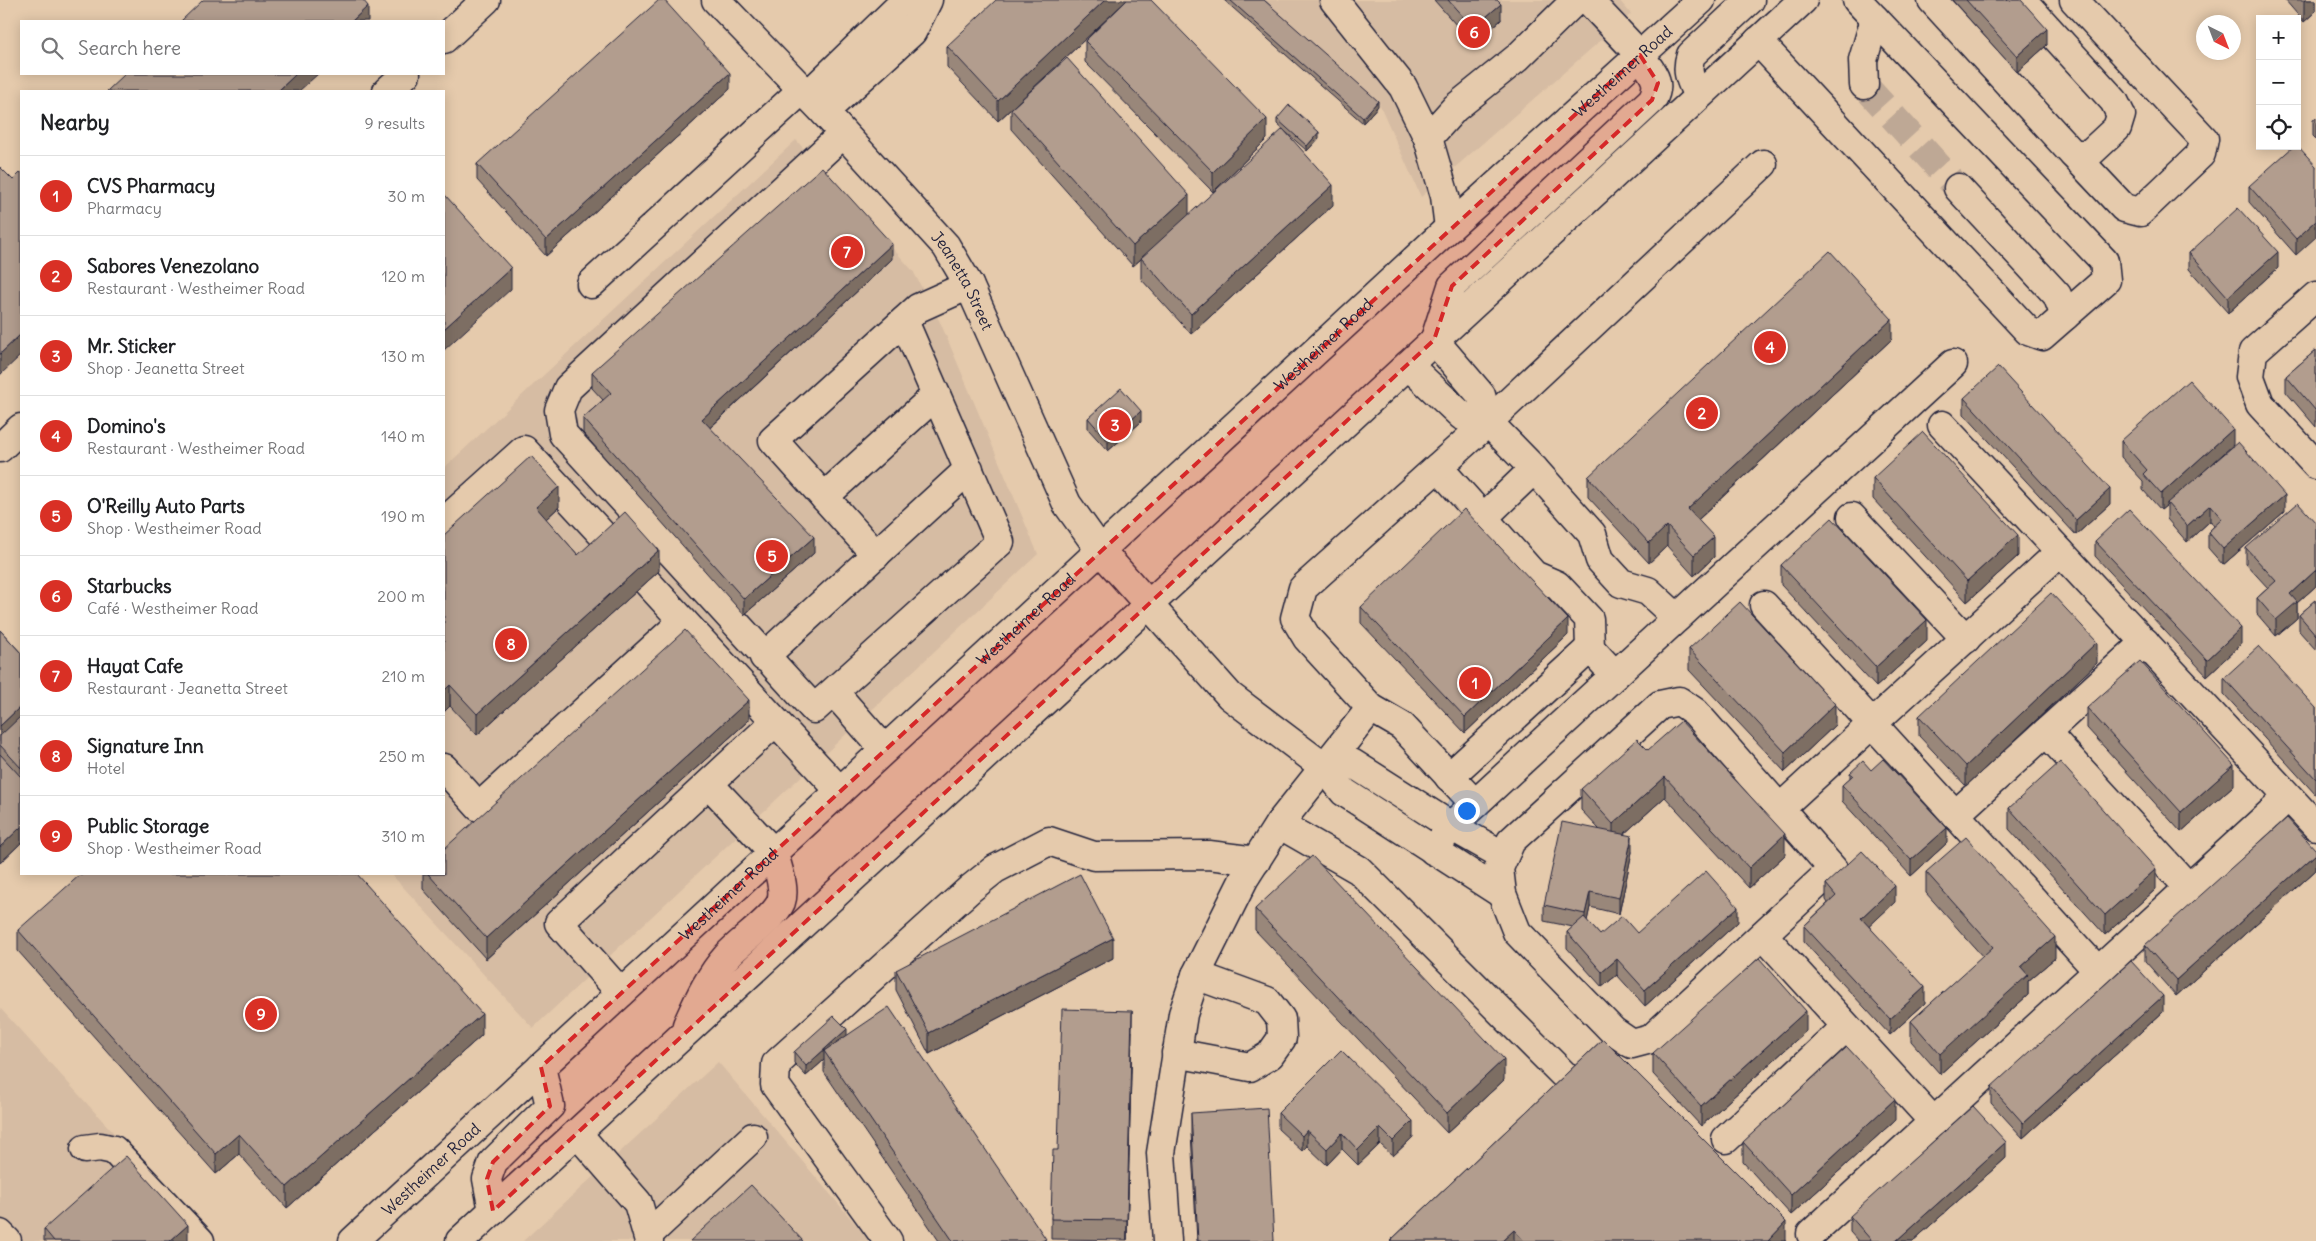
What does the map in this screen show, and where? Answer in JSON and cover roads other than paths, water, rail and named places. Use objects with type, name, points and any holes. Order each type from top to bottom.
[{"type":"main road","points":[[445,38],[486,0]]},
{"type":"main road","name":"Jeanetta Street","points":[[716,0],[811,99],[946,246],[969,285],[1067,504],[1100,550],[1230,696],[1324,767],[1344,792],[1502,894]]},
{"type":"main road","points":[[591,284],[811,99],[906,0]]},
{"type":"main road","points":[[811,99],[912,32],[928,0]]},
{"type":"main road","points":[[1428,138],[1455,108],[1517,58],[1576,0]]},
{"type":"main road","points":[[1434,340],[1452,286],[1652,100],[1658,90],[1658,83],[1640,55],[1588,0]]},
{"type":"main road","name":"Westheimer Road","points":[[353,1241],[1449,228],[1701,0]]},
{"type":"main road","points":[[1698,96],[1688,75],[1691,55],[1750,0]]},
{"type":"main road","points":[[460,1241],[1803,0]]},
{"type":"main road","points":[[1932,0],[2124,208],[2140,212],[2201,154],[2204,139],[2074,0]]},
{"type":"main road","points":[[2022,0],[2114,101],[2121,115],[2117,128],[2089,154],[2074,154]]},
{"type":"main road","points":[[1341,3],[1403,87],[1428,138],[1445,196],[1449,228]]},
{"type":"main road","points":[[1758,41],[2028,331],[2042,336],[2106,280],[2104,261],[1866,9]]},
{"type":"main road","points":[[1864,85],[1863,60],[1866,9]]},
{"type":"main road","points":[[388,90],[405,75]]},
{"type":"main road","points":[[843,134],[568,388],[559,410],[563,434],[764,657],[814,709],[1000,542],[904,321]]},
{"type":"main road","points":[[1475,804],[1402,726],[1371,708],[1308,638],[1295,618],[1304,588],[1488,422],[1763,164]]},
{"type":"main road","points":[[1958,188],[2057,295],[2065,316]]},
{"type":"main road","points":[[876,554],[773,440],[918,308],[969,285]]},
{"type":"main road","points":[[2316,296],[2253,352],[2250,377],[2260,404],[2316,465]]},
{"type":"main road","points":[[1434,340],[1481,395],[1488,422],[1534,469],[1592,534],[1600,560],[1621,583],[1648,591],[1678,618]]},
{"type":"main road","points":[[1434,851],[1451,826],[1953,364]]},
{"type":"main road","points":[[1408,365],[1462,416],[1488,422]]},
{"type":"main road","points":[[824,497],[936,394]]},
{"type":"main road","points":[[1942,425],[2316,826]]},
{"type":"main road","points":[[0,448],[20,429]]},
{"type":"main road","points":[[445,521],[524,450],[612,545]]},
{"type":"main road","points":[[1438,467],[1482,519],[1534,575],[1557,585],[1589,620],[1590,648],[1616,675]]},
{"type":"main road","points":[[764,657],[968,469]]},
{"type":"main road","points":[[1482,519],[1534,469]]},
{"type":"main road","points":[[1852,517],[1966,639]]},
{"type":"main road","points":[[1779,809],[2060,552]]},
{"type":"main road","points":[[647,582],[840,791]]},
{"type":"main road","points":[[1764,605],[2098,971]]},
{"type":"main road","points":[[445,769],[479,807],[683,621]]},
{"type":"main road","points":[[1955,815],[2145,642]]},
{"type":"main road","points":[[1449,777],[1590,648]]},
{"type":"main road","points":[[834,692],[884,749]]},
{"type":"main road","points":[[1679,701],[1695,712],[1833,869],[1651,1039],[1632,1044],[1613,1031],[1517,932],[1502,894],[1499,868],[1504,856],[1511,841],[1660,705],[1679,701]]},
{"type":"main road","points":[[1167,1241],[1161,1152],[1183,1014],[1196,975],[1244,879],[1280,824],[1371,708]]},
{"type":"main road","points":[[621,993],[559,923],[776,722]]},
{"type":"main road","points":[[2046,732],[2189,888]]},
{"type":"main road","points":[[1324,767],[1352,763],[1451,826],[1504,856]]},
{"type":"main road","points":[[681,1038],[704,988],[716,970],[727,956],[773,912],[781,902],[783,892],[774,853],[709,784]]},
{"type":"main road","points":[[1811,1234],[2288,797]]},
{"type":"main road","points":[[1280,824],[1359,870],[1566,1083]]},
{"type":"main road","points":[[888,1241],[775,1085],[776,1064],[970,889],[995,869],[1049,841],[1094,856],[1209,855],[1256,861]]},
{"type":"main road","points":[[1762,935],[1934,1122]]},
{"type":"main road","points":[[1176,1054],[1250,1067],[1270,1055],[1282,1038],[1281,1019],[1267,1002],[1196,975]]},
{"type":"main road","points":[[1726,1139],[1846,1027]]},
{"type":"main road","points":[[493,1211],[487,1179],[493,1162],[550,1106],[542,1067]]},
{"type":"main road","points":[[577,1133],[638,1204],[649,1238],[753,1138]]},
{"type":"main road","points":[[85,1149],[100,1147],[114,1150],[200,1241]]},
{"type":"main road","points":[[0,1234],[7,1241]]},
{"type":"tunnel","points":[[1864,85],[1958,188]]},
{"type":"place","name":"Starbucks","points":[[1474,32]]},
{"type":"place","name":"Hayat Cafe","points":[[847,252]]},
{"type":"place","name":"Domino's","points":[[1770,347]]},
{"type":"place","name":"Sabores Venezolano","points":[[1702,413]]},
{"type":"place","name":"Mr. Sticker","points":[[1115,425]]},
{"type":"place","name":"O'Reilly Auto Parts","points":[[772,556]]},
{"type":"place","name":"Signature Inn","points":[[511,644]]},
{"type":"place","name":"CVS Pharmacy","points":[[1475,683]]},
{"type":"place","name":"Public Storage","points":[[261,1014]]}]
